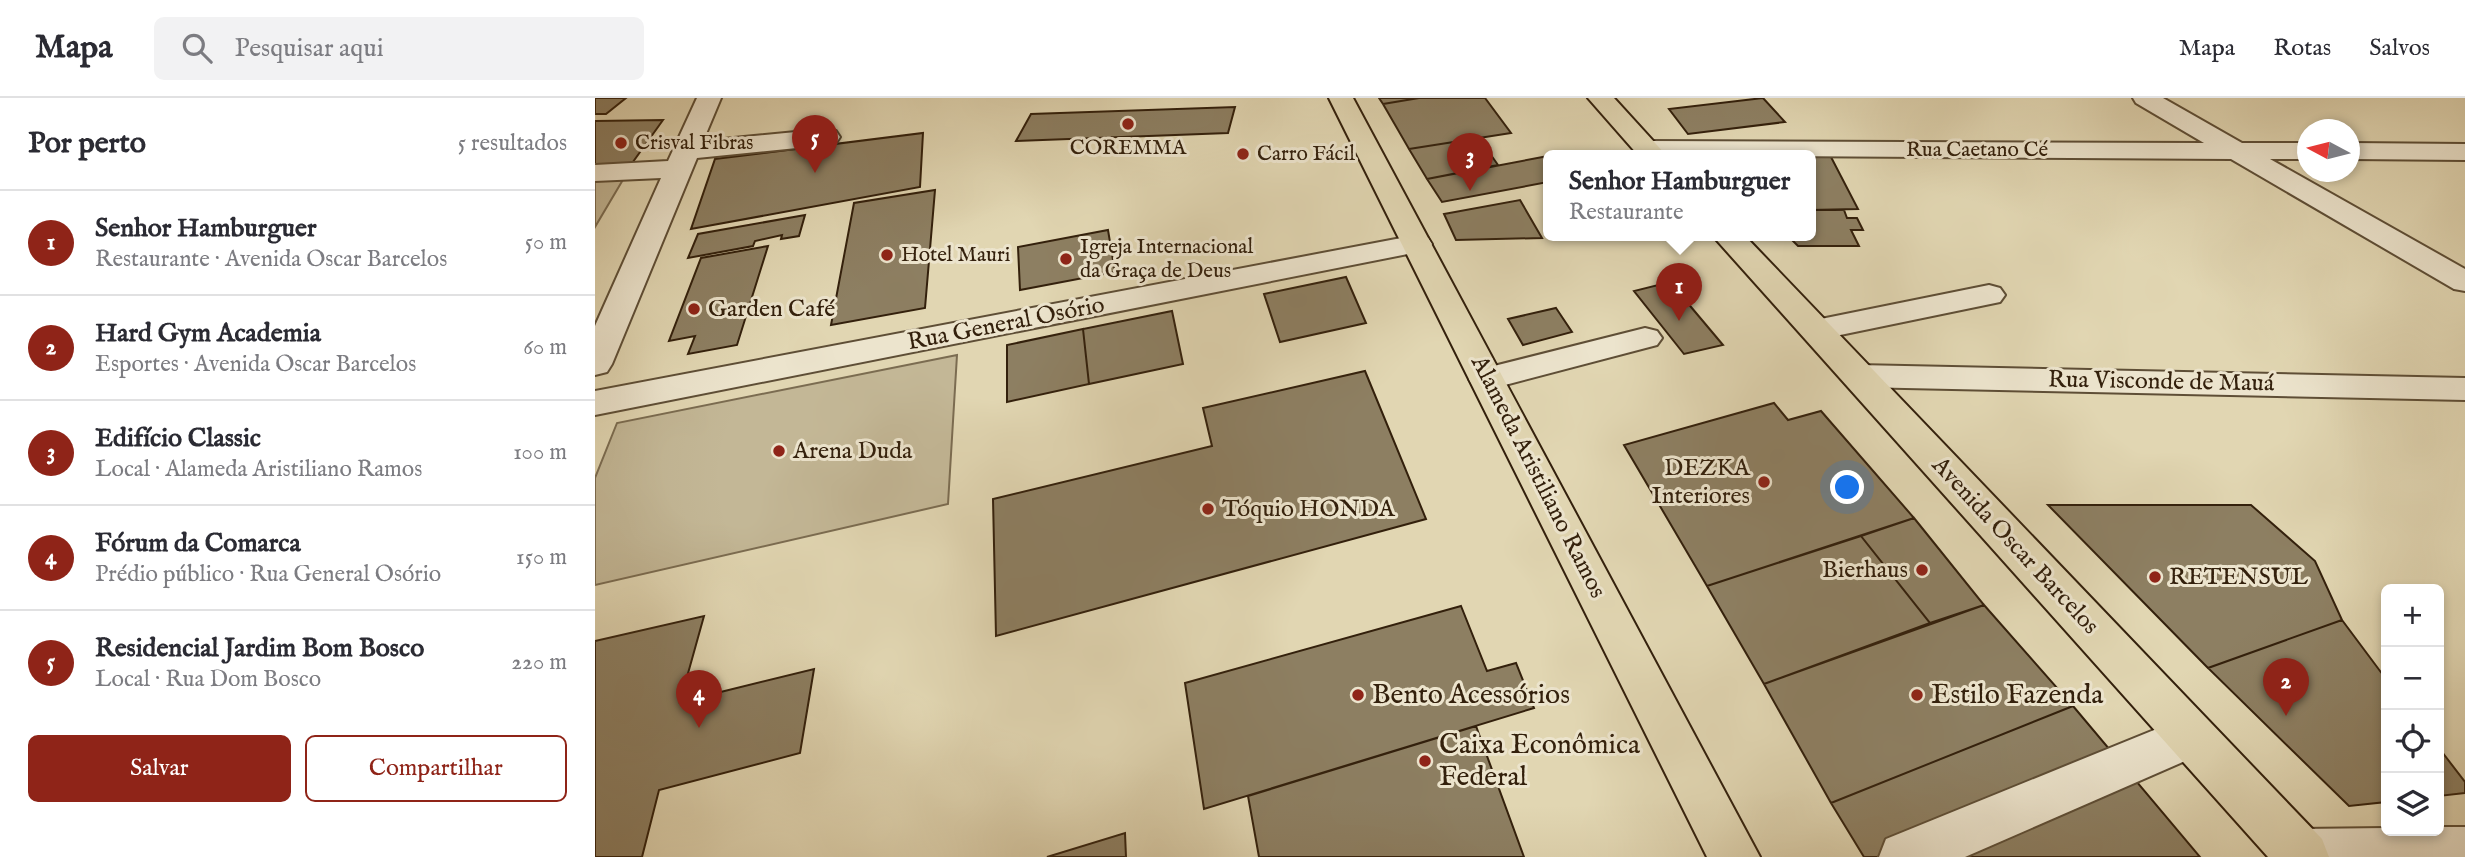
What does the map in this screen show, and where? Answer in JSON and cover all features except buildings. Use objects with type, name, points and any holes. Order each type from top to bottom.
[{"type":"main road","name":"Alameda Aristiliano Ramos","points":[[1341,98],[1734,857]]},
{"type":"main road","points":[[1600,98],[1648,150]]},
{"type":"main road","name":"Avenida Oscar Barcelos","points":[[1733,241],[2302,855]]},
{"type":"street","points":[[595,364],[709,98]]},
{"type":"street","points":[[2145,98],[2465,282]]},
{"type":"street","points":[[595,173],[827,137]]},
{"type":"street","name":"Rua Caetano Cé","points":[[1816,152],[2297,151]]},
{"type":"street","points":[[2360,151],[2465,152]]},
{"type":"street","name":"Rua General Osório","points":[[595,403],[1417,244]]},
{"type":"street","points":[[1816,330],[1989,295]]},
{"type":"street","points":[[1486,379],[1645,338]]},
{"type":"street","name":"Rua Visconde de Mauá","points":[[1858,376],[2465,389]]},
{"type":"street","points":[[1905,857],[2191,736]]},
{"type":"street","points":[[2302,855],[2465,852]]},
{"type":"shaded area","points":[[624,178],[595,227],[595,179]]},
{"type":"shaded area","name":"Arena Duda","points":[[957,355],[948,504],[595,585],[595,478],[617,423]]},
{"type":"place","name":"COREMMA","points":[[1128,124]]},
{"type":"place","name":"Crisval Fibras","points":[[621,143]]},
{"type":"place","name":"Carro Fácil","points":[[1243,154]]},
{"type":"place","name":"Residencial Jardim Bom Bosco","points":[[815,173]]},
{"type":"place","name":"Edifício Classic","points":[[1470,191]]},
{"type":"place","name":"Hotel Mauri","points":[[887,255]]},
{"type":"place","name":"Igreja Internacional da Graça de Deus","points":[[1066,259]]},
{"type":"place","name":"Garden Café","points":[[694,309]]},
{"type":"place","name":"Senhor Hamburguer","points":[[1679,321]]},
{"type":"place","name":"Arena Duda","points":[[779,451]]},
{"type":"place","name":"DEZKA Interiores","points":[[1764,482]]},
{"type":"place","name":"Tóquio HONDA","points":[[1208,509]]},
{"type":"place","name":"Bierhaus","points":[[1922,570]]},
{"type":"place","name":"RETENSUL","points":[[2155,577]]},
{"type":"place","name":"Bento Acessórios","points":[[1358,695]]},
{"type":"place","name":"Estilo Fazenda","points":[[1917,695]]},
{"type":"place","name":"Hard Gym Academia","points":[[2286,716]]},
{"type":"place","name":"Fórum da Comarca","points":[[699,728]]},
{"type":"place","name":"Caixa Econômica Federal","points":[[1425,761]]}]
